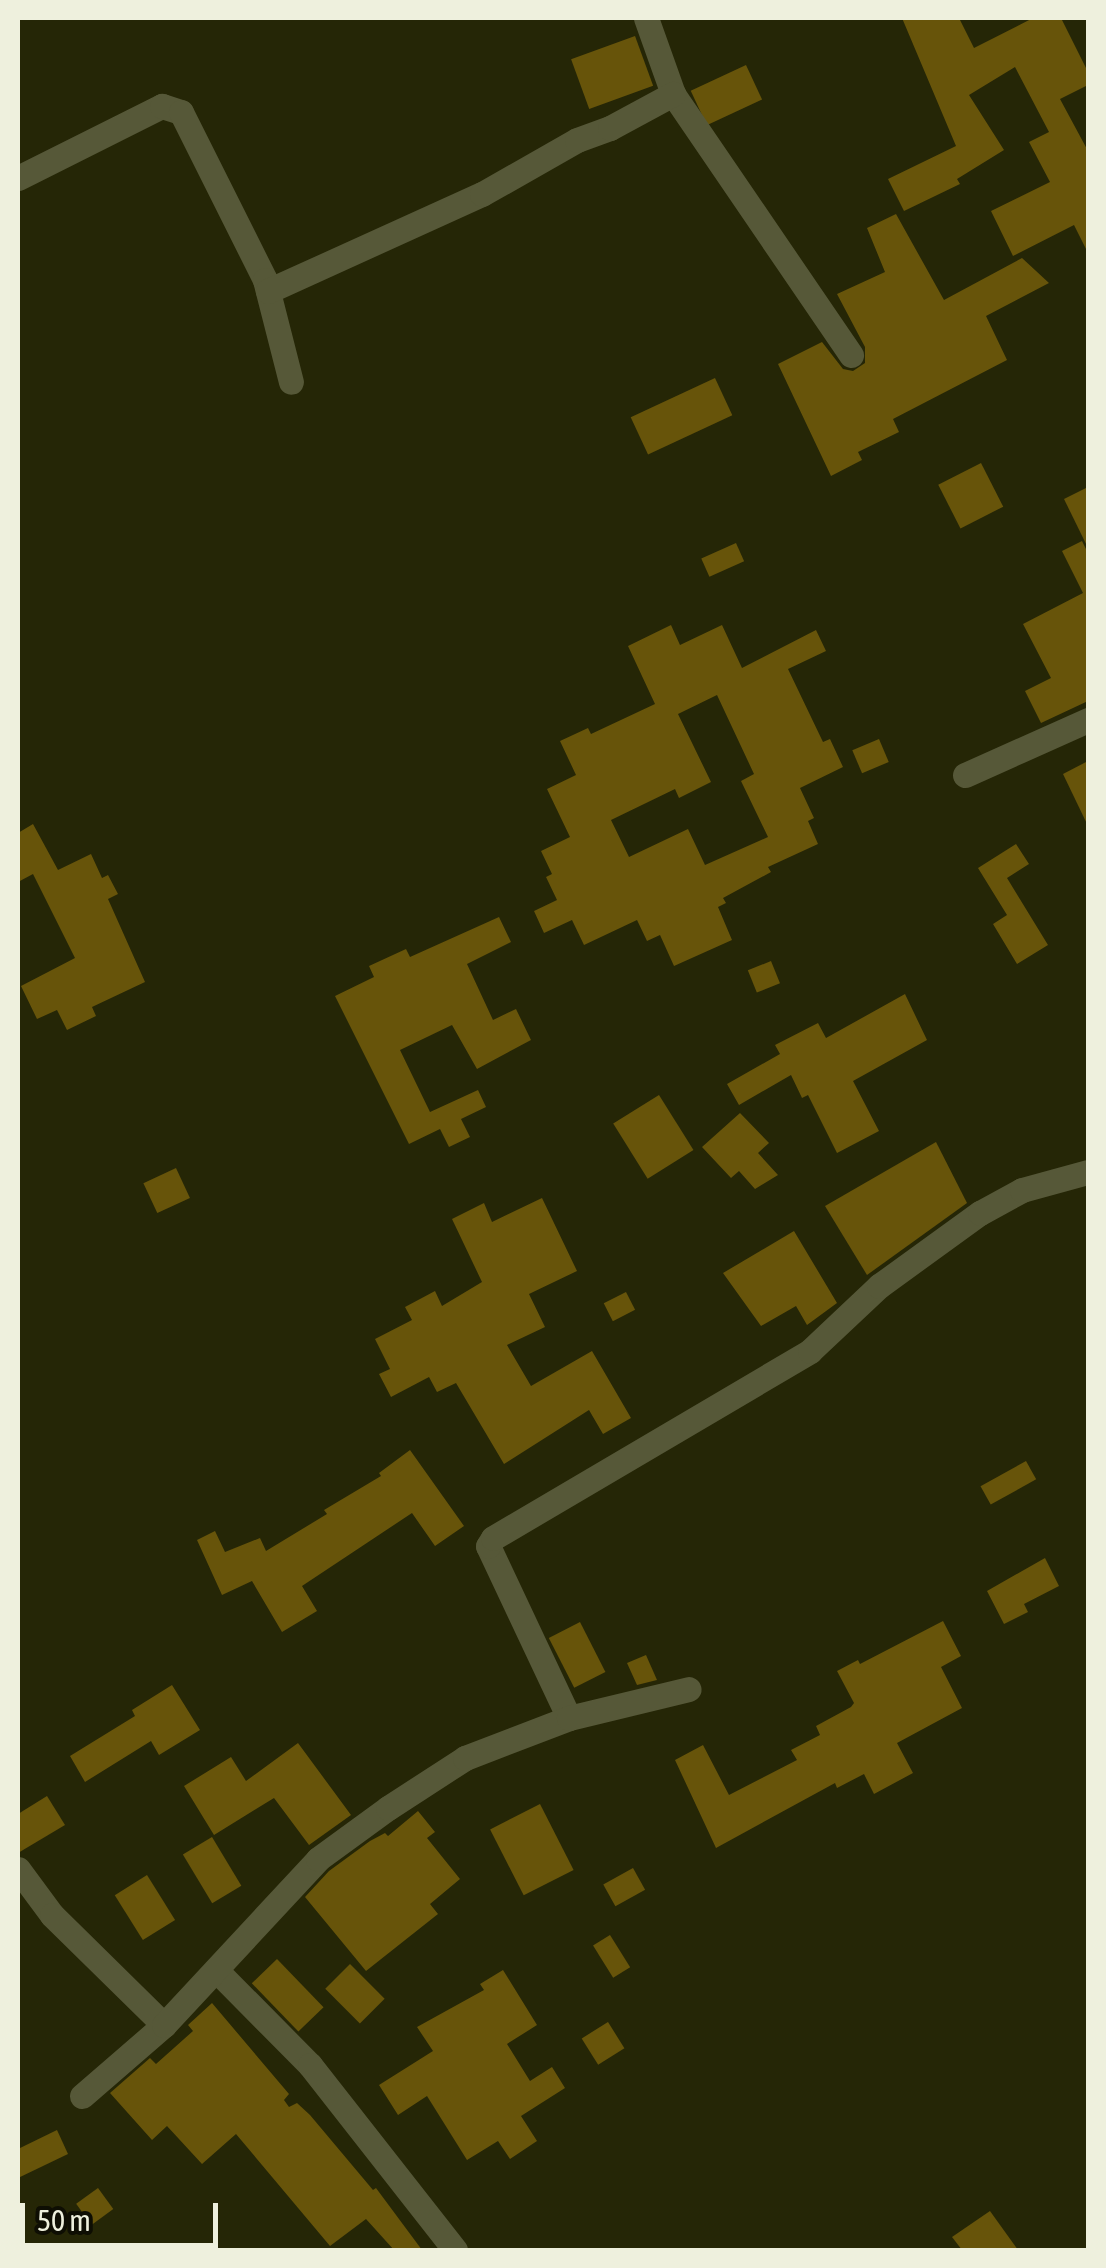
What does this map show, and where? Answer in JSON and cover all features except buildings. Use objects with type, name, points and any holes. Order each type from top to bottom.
[{"type":"street","points":[[646,18],[673,94],[851,355]]},
{"type":"street","points":[[268,291],[482,194],[577,140],[610,128],[673,94]]},
{"type":"street","points":[[18,178],[162,106],[181,112],[268,291],[291,382]]},
{"type":"street","points":[[965,774],[1088,720]]},
{"type":"street","points":[[569,1718],[488,1546],[493,1538],[810,1351],[879,1286],[980,1213],[1022,1190],[1088,1172]]},
{"type":"street","points":[[82,2096],[164,2025],[318,1859],[388,1808],[464,1758],[569,1718],[689,1689]]},
{"type":"street","points":[[18,1869],[52,1915],[164,2025]]},
{"type":"street","points":[[216,1970],[310,2065],[455,2250]]}]
